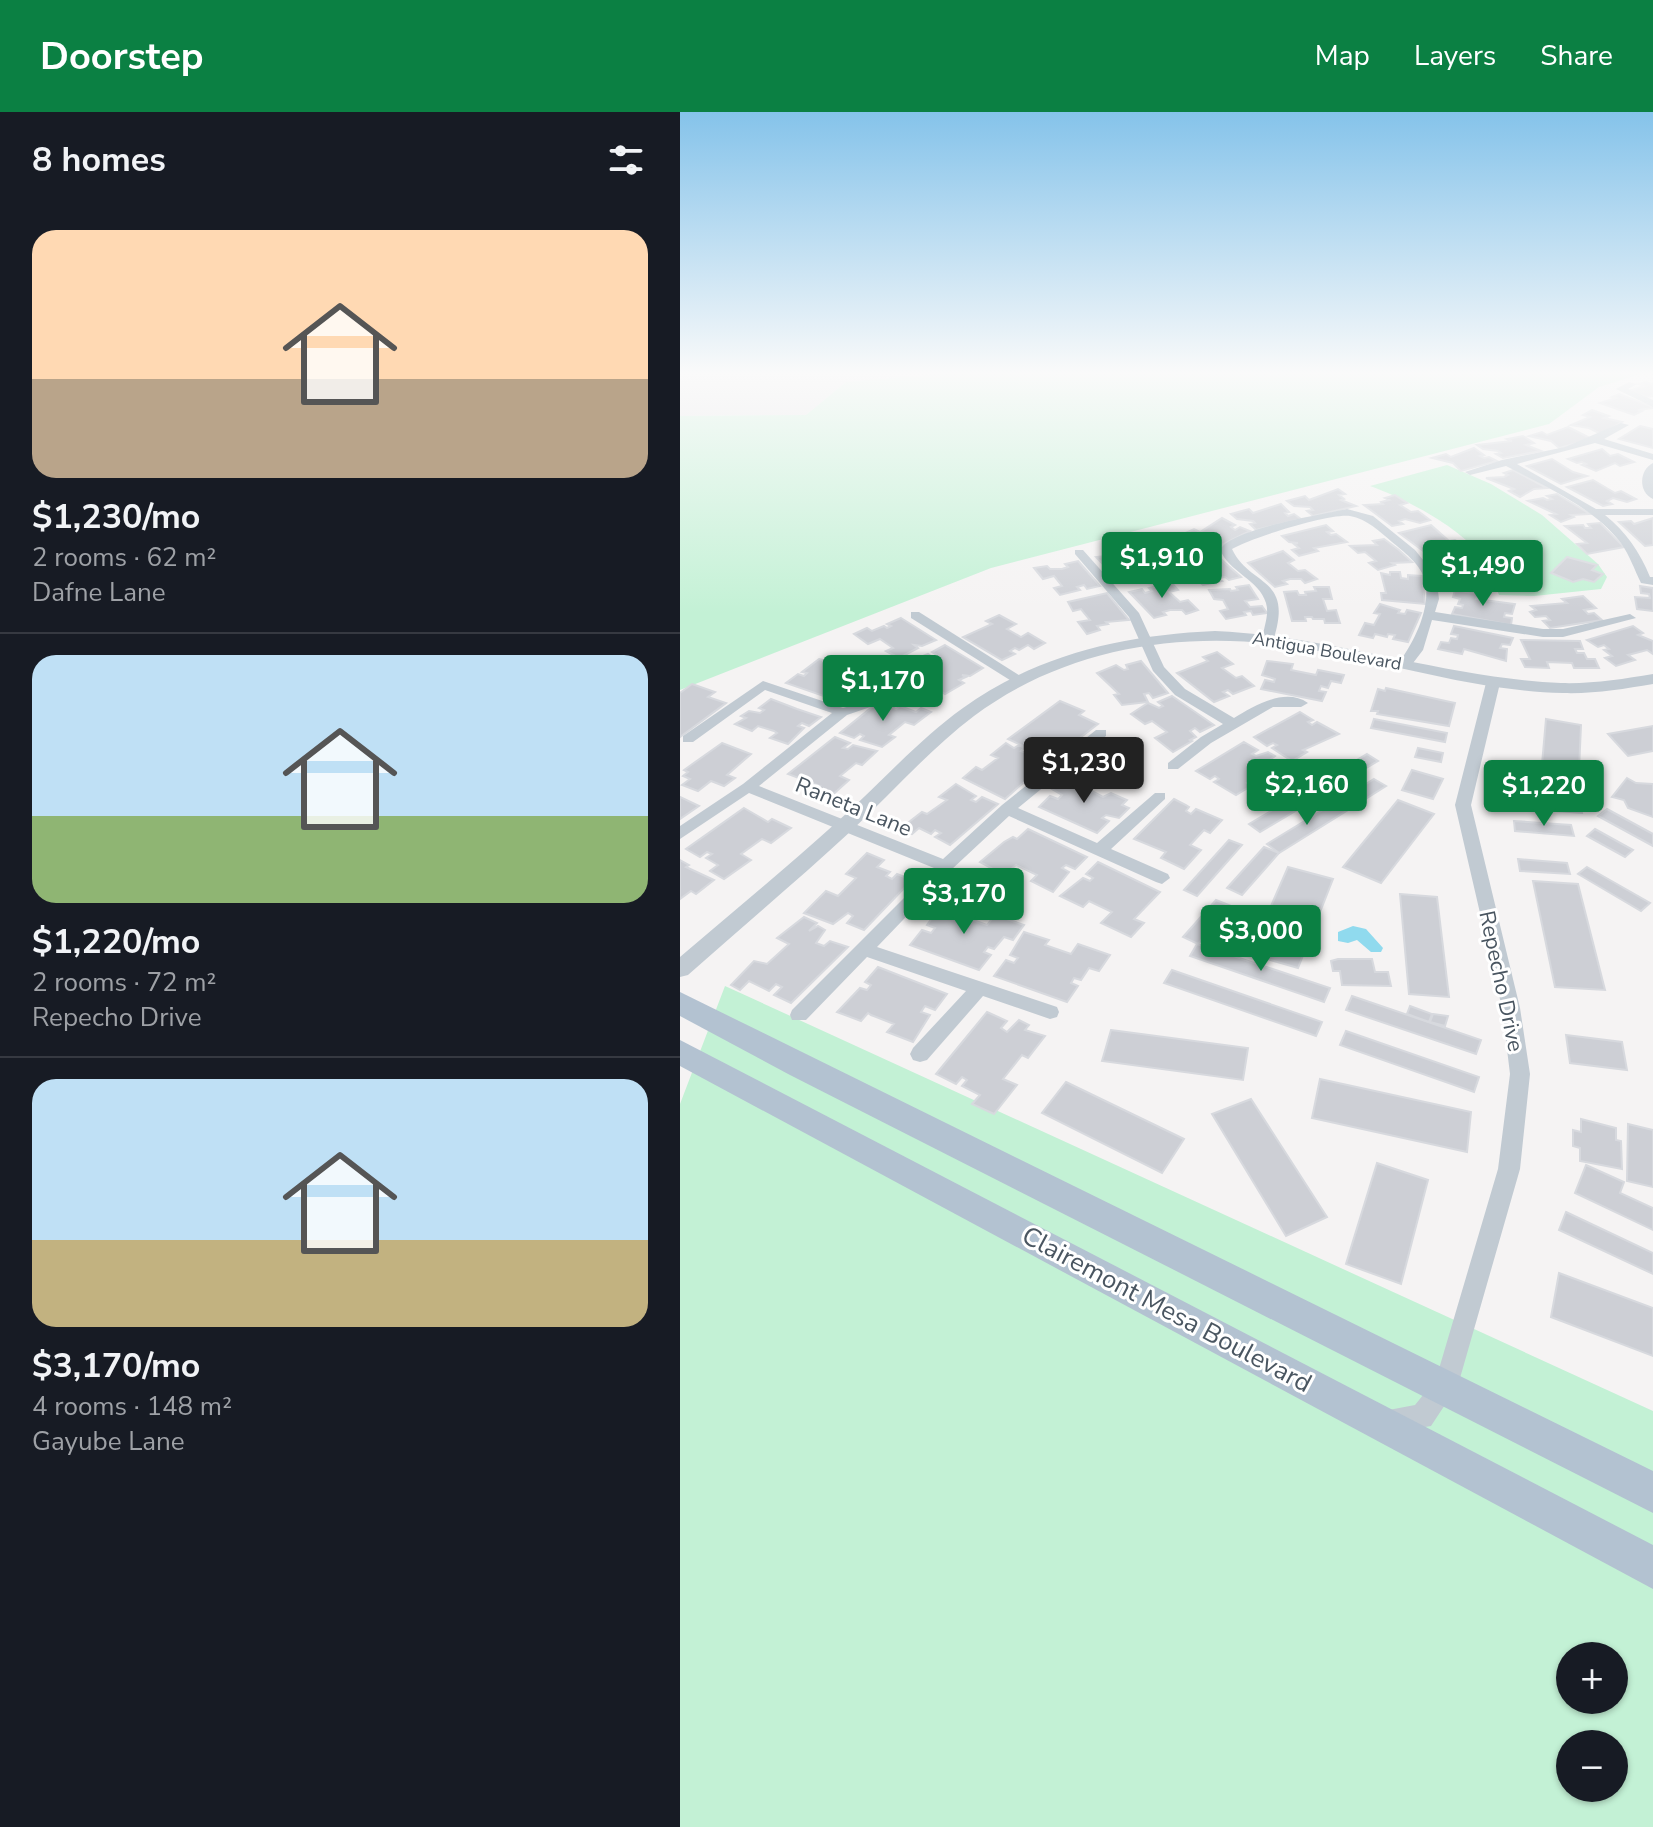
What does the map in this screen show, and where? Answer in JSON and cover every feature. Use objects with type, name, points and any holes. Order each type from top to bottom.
[{"type":"main road","points":[[680,1003],[885,1110],[1446,1385],[1653,1493]]},
{"type":"main road","name":"Clairemont Mesa Boulevard","points":[[680,1052],[1653,1568]]},
{"type":"street","points":[[1470,472],[1539,454]]},
{"type":"street","points":[[1506,462],[1596,512],[1634,552],[1649,580]]},
{"type":"street","points":[[1653,467],[1648,475],[1648,487],[1653,495]]},
{"type":"street","points":[[1268,638],[1277,610],[1271,596],[1228,555],[1226,549],[1229,545],[1268,530],[1347,512],[1369,518],[1411,552],[1430,576],[1433,599],[1416,650],[1405,664]]},
{"type":"street","points":[[1596,512],[1653,512]]},
{"type":"street","points":[[1079,552],[1135,616],[1158,668],[1180,692],[1235,725]]},
{"type":"street","points":[[915,615],[1018,679]]},
{"type":"street","points":[[1427,615],[1543,633],[1563,633],[1630,618]]},
{"type":"street","name":"Antigua Boulevard","points":[[680,969],[844,827],[967,714],[1018,679],[1080,654],[1146,640],[1206,635],[1268,638],[1493,683],[1564,689],[1625,685],[1653,679]]},
{"type":"street","name":"Repecho Drive","points":[[1381,1422],[1422,1417],[1446,1385],[1509,1169],[1520,1074],[1511,1008],[1463,805],[1493,683]]},
{"type":"street","points":[[688,739],[763,685],[842,712]]},
{"type":"street","points":[[680,834],[748,787],[842,712],[875,703]]},
{"type":"street","points":[[1173,766],[1206,740],[1270,703],[1301,703]]},
{"type":"street","points":[[799,1015],[945,866],[1007,809],[1101,733]]},
{"type":"street","name":"Raneta Lane","points":[[748,787],[945,866]]},
{"type":"street","points":[[1099,850],[1160,796]]},
{"type":"street","points":[[1007,809],[1162,878]]},
{"type":"street","points":[[864,949],[1050,1012]]},
{"type":"street","points":[[920,1054],[980,987]]},
{"type":"green space","points":[[680,454],[1433,454],[991,568],[680,690]]},
{"type":"green space","points":[[1447,465],[1491,484],[1542,515],[1598,564],[1607,577],[1601,589],[1534,596],[1499,595],[1484,561],[1463,537],[1416,507],[1370,486]]},
{"type":"green space","points":[[725,986],[1653,1411],[1653,1827],[680,1827],[680,1104]]},
{"type":"water","points":[[1353,926],[1366,929],[1383,948],[1381,952],[1371,952],[1357,940],[1348,943],[1338,941],[1338,932]]},
{"type":"building","points":[[1446,454],[1451,457],[1483,454],[1480,456],[1497,461],[1461,471],[1453,463],[1432,458]]},
{"type":"building","points":[[1496,454],[1525,454],[1503,458]]},
{"type":"building","points":[[1585,454],[1618,454],[1634,462],[1620,466],[1615,463],[1596,471],[1582,465],[1586,464],[1582,462],[1568,459]]},
{"type":"building","points":[[1552,459],[1573,472],[1587,476],[1561,484],[1527,466]]},
{"type":"building","points":[[1513,470],[1547,488],[1534,489],[1520,497],[1509,491],[1514,489],[1486,478],[1504,477],[1508,475],[1504,473]]},
{"type":"building","points":[[1593,480],[1615,493],[1621,491],[1636,499],[1627,502],[1613,498],[1607,501],[1612,504],[1603,506],[1567,487]]},
{"type":"building","points":[[1338,489],[1345,494],[1339,495],[1344,499],[1341,500],[1356,506],[1313,516],[1307,511],[1313,510],[1310,507],[1294,506],[1287,501],[1305,496],[1309,500]]},
{"type":"building","points":[[1557,494],[1590,514],[1571,515],[1574,517],[1561,522],[1550,515],[1556,514],[1528,501],[1552,499],[1547,496]]},
{"type":"building","points":[[1395,495],[1407,503],[1400,505],[1411,512],[1418,511],[1430,520],[1420,523],[1405,519],[1399,521],[1403,524],[1392,526],[1364,505],[1383,504],[1381,502],[1389,500],[1385,498]]},
{"type":"building","points":[[1281,504],[1289,512],[1285,513],[1288,516],[1294,514],[1301,519],[1256,530],[1250,524],[1255,523],[1253,521],[1237,519],[1231,514],[1249,509],[1253,513]]},
{"type":"building","points":[[1222,518],[1235,525],[1231,527],[1235,530],[1240,527],[1250,531],[1214,549],[1204,540],[1179,536],[1194,529],[1200,532]]},
{"type":"building","points":[[1653,518],[1653,545],[1645,546],[1619,522],[1631,521],[1634,524]]},
{"type":"building","points":[[1600,523],[1624,547],[1587,554],[1577,544],[1587,543],[1565,526],[1591,528],[1588,524]]},
{"type":"building","points":[[1326,525],[1333,531],[1327,532],[1347,542],[1314,548],[1318,551],[1299,556],[1292,550],[1299,548],[1294,544],[1298,543],[1289,542],[1282,536]]},
{"type":"building","points":[[1431,525],[1449,541],[1455,540],[1468,549],[1457,552],[1442,549],[1437,550],[1440,553],[1430,556],[1399,533]]},
{"type":"building","points":[[1384,539],[1412,562],[1392,563],[1395,565],[1378,570],[1369,563],[1376,561],[1350,546],[1377,545],[1373,541]]},
{"type":"building","points":[[1134,545],[1143,554],[1134,556],[1155,572],[1128,574],[1131,578],[1119,581],[1096,557],[1117,555],[1115,553],[1124,551],[1121,548]]},
{"type":"building","points":[[1283,551],[1294,560],[1288,563],[1317,579],[1305,583],[1301,579],[1290,579],[1283,581],[1287,584],[1275,587],[1248,563]]},
{"type":"building","points":[[1215,554],[1241,577],[1229,580],[1218,578],[1222,581],[1203,585],[1196,579],[1204,577],[1193,568],[1183,570],[1173,560],[1198,559],[1196,557]]},
{"type":"building","points":[[1474,554],[1481,565],[1473,565],[1479,576],[1487,576],[1495,587],[1474,587],[1467,582],[1448,586],[1433,559],[1455,562],[1453,559],[1463,559],[1461,555]]},
{"type":"building","points":[[1567,557],[1597,565],[1592,570],[1603,574],[1594,582],[1583,579],[1573,582],[1551,573]]},
{"type":"building","points":[[1078,561],[1100,586],[1087,589],[1084,585],[1077,587],[1080,590],[1060,595],[1054,588],[1062,586],[1054,576],[1043,579],[1034,568],[1047,566],[1062,569],[1068,567],[1065,564]]},
{"type":"building","points":[[1390,572],[1400,572],[1401,578],[1408,579],[1408,575],[1422,576],[1425,604],[1382,600],[1381,593],[1386,593],[1381,573],[1390,575]]},
{"type":"building","points":[[1168,579],[1178,590],[1169,592],[1180,602],[1188,600],[1198,610],[1186,614],[1182,610],[1170,610],[1163,612],[1166,615],[1154,618],[1129,592],[1142,589],[1145,593],[1152,591],[1149,588],[1158,586],[1155,582]]},
{"type":"building","points":[[1249,585],[1258,599],[1245,601],[1250,607],[1262,606],[1267,613],[1253,615],[1251,611],[1244,612],[1246,615],[1226,619],[1220,611],[1228,609],[1223,600],[1214,599],[1209,590],[1231,591]]},
{"type":"building","points":[[1640,586],[1653,588],[1653,611],[1637,609],[1635,597],[1650,598],[1649,594],[1641,593]]},
{"type":"building","points":[[1314,587],[1329,587],[1332,599],[1323,599],[1327,611],[1336,610],[1340,623],[1325,623],[1324,619],[1312,617],[1305,617],[1306,621],[1292,621],[1284,592],[1297,591],[1299,595],[1306,595],[1305,592],[1316,591]]},
{"type":"building","points":[[1455,590],[1478,594],[1476,599],[1515,604],[1512,614],[1505,613],[1504,617],[1512,618],[1511,625],[1452,614],[1455,607],[1462,608],[1463,605],[1458,604],[1460,599],[1453,597]]},
{"type":"building","points":[[1107,593],[1129,620],[1106,622],[1108,624],[1097,626],[1100,630],[1087,634],[1078,622],[1090,620],[1081,609],[1073,611],[1068,602]]},
{"type":"building","points":[[1583,596],[1596,608],[1584,610],[1602,620],[1550,628],[1543,621],[1550,620],[1546,616],[1535,617],[1530,612],[1536,610],[1531,606],[1567,603],[1562,599]]},
{"type":"building","points":[[1380,604],[1400,610],[1398,613],[1405,614],[1407,610],[1421,613],[1408,642],[1393,639],[1395,635],[1388,634],[1387,637],[1375,634],[1373,638],[1359,635],[1365,623],[1374,625],[1380,614],[1374,613]]},
{"type":"building","points":[[999,615],[1016,624],[1007,629],[1021,637],[1028,633],[1045,643],[1034,649],[1028,645],[1019,650],[1015,648],[1010,651],[1015,654],[1002,660],[963,637],[992,624],[986,621]]},
{"type":"building","points":[[901,618],[936,640],[922,646],[914,645],[918,648],[899,658],[886,651],[893,648],[880,639],[868,644],[854,634],[867,628],[872,631],[884,626],[887,628],[891,626],[887,624]]},
{"type":"building","points":[[1454,626],[1513,638],[1510,645],[1502,644],[1500,648],[1507,649],[1506,661],[1464,649],[1462,654],[1438,649],[1441,642],[1449,643],[1451,638],[1457,639],[1458,635],[1451,634]]},
{"type":"building","points":[[1633,626],[1643,633],[1638,635],[1653,641],[1653,654],[1647,650],[1628,655],[1635,660],[1616,666],[1605,658],[1612,656],[1604,650],[1609,649],[1587,640]]},
{"type":"building","points":[[1521,640],[1580,641],[1583,649],[1575,649],[1577,653],[1584,653],[1587,659],[1595,659],[1599,668],[1574,668],[1572,663],[1547,662],[1549,668],[1525,667],[1521,659],[1530,659]]},
{"type":"building","points":[[945,645],[983,668],[970,676],[962,675],[966,677],[959,680],[964,683],[945,694],[928,683],[939,677],[925,668],[919,672],[906,663],[928,654],[932,657],[937,655],[932,652]]},
{"type":"building","points":[[1217,652],[1233,664],[1222,668],[1236,678],[1242,676],[1254,686],[1233,694],[1228,690],[1223,692],[1229,696],[1214,702],[1177,673],[1208,661],[1203,657]]},
{"type":"building","points":[[819,659],[835,663],[829,667],[847,673],[855,667],[876,675],[865,683],[859,681],[849,688],[845,686],[842,689],[847,691],[835,700],[786,683],[798,674],[804,676],[807,673],[802,672]]},
{"type":"building","points":[[1141,661],[1168,693],[1153,698],[1149,693],[1144,694],[1148,702],[1122,705],[1114,695],[1119,694],[1097,673],[1116,665],[1128,669],[1126,665]]},
{"type":"building","points":[[1267,661],[1293,664],[1291,670],[1316,675],[1318,670],[1344,675],[1341,683],[1331,681],[1328,688],[1321,686],[1319,691],[1326,692],[1322,701],[1261,689],[1265,680],[1274,682],[1275,679],[1262,675]]},
{"type":"building","points":[[692,684],[715,692],[708,697],[726,703],[680,737],[680,693]]},
{"type":"building","points":[[1386,688],[1455,703],[1449,726],[1371,711],[1378,689],[1385,691]]},
{"type":"building","points":[[1172,696],[1214,725],[1200,732],[1195,728],[1190,731],[1196,737],[1173,752],[1155,738],[1167,732],[1152,721],[1145,724],[1131,714],[1148,703],[1159,708],[1163,706],[1158,702]]},
{"type":"building","points":[[771,699],[821,717],[809,726],[802,723],[798,726],[804,728],[788,744],[770,738],[777,733],[774,731],[758,726],[752,731],[735,724],[746,718],[741,716],[749,711],[760,713],[764,710],[759,708]]},
{"type":"building","points":[[882,699],[896,704],[892,707],[896,709],[900,706],[916,712],[921,708],[931,712],[914,725],[905,722],[889,735],[895,737],[882,747],[860,740],[864,736],[860,734],[854,738],[840,733]]},
{"type":"building","points":[[1060,701],[1084,711],[1079,715],[1098,724],[1055,757],[1044,752],[1040,754],[1008,739]]},
{"type":"building","points":[[1300,712],[1313,720],[1308,722],[1312,725],[1317,722],[1339,734],[1303,750],[1307,752],[1292,761],[1272,748],[1277,745],[1267,746],[1254,737]]},
{"type":"building","points":[[1374,719],[1447,733],[1445,742],[1371,728]]},
{"type":"building","points":[[1546,719],[1581,725],[1578,793],[1540,787]]},
{"type":"building","points":[[1653,726],[1653,751],[1628,756],[1608,734]]},
{"type":"building","points":[[835,737],[850,743],[843,748],[853,745],[877,751],[862,765],[856,763],[840,776],[849,780],[830,797],[814,791],[820,786],[788,774]]},
{"type":"building","points":[[1244,742],[1258,750],[1252,754],[1256,756],[1268,752],[1275,756],[1271,759],[1284,765],[1247,783],[1251,786],[1236,795],[1214,782],[1219,779],[1215,776],[1210,779],[1196,771]]},
{"type":"building","points":[[722,743],[751,754],[727,775],[735,778],[724,786],[711,781],[698,791],[682,785],[690,779],[683,776],[688,772],[684,770]]},
{"type":"building","points":[[1006,743],[1014,748],[1019,745],[1024,748],[1021,751],[1048,761],[1005,799],[963,778],[976,767],[982,770],[998,758],[991,755]]},
{"type":"building","points":[[1418,748],[1443,753],[1441,762],[1415,757]]},
{"type":"building","points":[[1367,754],[1378,761],[1332,788],[1321,781]]},
{"type":"building","points":[[1412,770],[1443,779],[1433,799],[1402,790]]},
{"type":"building","points":[[1070,777],[1090,784],[1086,788],[1103,797],[1111,793],[1127,800],[1122,805],[1129,808],[1119,818],[1106,815],[1102,818],[1109,821],[1097,833],[1039,807],[1050,796],[1058,799],[1062,795],[1052,789],[1058,784],[1062,786]]},
{"type":"building","points":[[1627,778],[1636,783],[1653,784],[1653,817],[1628,808],[1624,800],[1612,797]]},
{"type":"building","points":[[1374,779],[1386,786],[1359,803],[1347,796]]},
{"type":"building","points":[[956,784],[976,796],[971,800],[976,802],[982,797],[998,804],[950,845],[935,837],[941,833],[935,830],[931,834],[919,828],[912,834],[900,829],[922,812],[927,814],[947,800],[939,797]]},
{"type":"building","points":[[1308,789],[1319,797],[1260,832],[1249,824]]},
{"type":"building","points":[[680,797],[699,806],[680,819]]},
{"type":"building","points":[[1510,798],[1580,803],[1582,813],[1512,808]]},
{"type":"building","points":[[1174,799],[1189,807],[1186,811],[1191,814],[1196,809],[1222,820],[1210,833],[1204,830],[1190,845],[1201,850],[1184,869],[1161,858],[1166,852],[1134,839]]},
{"type":"building","points":[[1398,800],[1434,814],[1381,883],[1343,867]]},
{"type":"building","points":[[1336,802],[1348,810],[1279,853],[1267,844]]},
{"type":"building","points":[[744,808],[768,822],[772,819],[791,828],[771,843],[762,839],[741,854],[751,860],[724,879],[710,871],[718,865],[706,858],[712,854],[707,852],[700,857],[686,849]]},
{"type":"building","points":[[1607,809],[1653,834],[1653,846],[1598,816]]},
{"type":"building","points":[[1514,821],[1571,825],[1574,836],[1515,831]]},
{"type":"building","points":[[1028,829],[1087,857],[1075,869],[1066,865],[1062,868],[1069,872],[1053,892],[1031,881],[1037,875],[1016,865],[1004,875],[980,862],[1004,842],[1013,837],[1017,839]]},
{"type":"building","points":[[1595,829],[1633,850],[1625,857],[1587,836]]},
{"type":"building","points":[[1229,840],[1242,845],[1197,896],[1184,890]]},
{"type":"building","points":[[1264,847],[1279,853],[1242,895],[1227,888]]},
{"type":"building","points":[[867,853],[884,860],[877,867],[890,872],[886,876],[892,879],[897,874],[912,880],[864,930],[847,923],[853,916],[848,913],[833,924],[804,913],[826,891],[838,896],[856,878],[846,874]]},
{"type":"building","points":[[1518,859],[1567,863],[1570,874],[1520,871]]},
{"type":"building","points":[[680,860],[689,865],[686,867],[714,880],[696,894],[691,891],[680,899]]},
{"type":"building","points":[[1098,862],[1160,892],[1134,919],[1144,923],[1131,937],[1101,923],[1112,912],[1089,901],[1083,907],[1060,896],[1083,878],[1090,881],[1093,878],[1086,874]]},
{"type":"building","points":[[1288,867],[1333,879],[1298,968],[1250,954]]},
{"type":"building","points":[[1587,867],[1650,903],[1641,911],[1578,874]]},
{"type":"building","points":[[1533,881],[1578,884],[1605,990],[1555,987]]},
{"type":"building","points":[[1400,894],[1437,897],[1449,997],[1409,994]]},
{"type":"building","points":[[1216,900],[1231,906],[1198,944],[1183,937]]},
{"type":"building","points":[[943,903],[966,911],[962,916],[987,925],[995,915],[1024,925],[1013,940],[1004,937],[994,949],[988,947],[984,952],[991,955],[979,970],[910,945],[922,930],[931,933],[935,928],[927,925]]},
{"type":"building","points":[[804,917],[817,923],[809,931],[818,926],[825,930],[816,943],[824,946],[830,941],[848,947],[791,1003],[774,995],[782,987],[776,984],[769,991],[749,981],[740,990],[731,985],[754,961],[767,964],[789,944],[777,938]]},
{"type":"building","points":[[1024,932],[1049,940],[1045,945],[1071,954],[1078,944],[1110,955],[1099,971],[1089,968],[1081,980],[1074,978],[1071,983],[1078,986],[1067,1002],[994,976],[1006,960],[1014,963],[1018,958],[1010,955]]},
{"type":"building","points":[[1197,944],[1330,988],[1324,1002],[1190,956]]},
{"type":"building","points":[[1372,959],[1375,972],[1388,972],[1391,986],[1342,985],[1340,971],[1333,971],[1331,961]]},
{"type":"building","points":[[878,967],[947,994],[935,1010],[925,1006],[921,1012],[930,1015],[913,1042],[887,1032],[894,1024],[868,1013],[861,1021],[837,1012],[860,988],[867,990],[871,985],[865,982]]},
{"type":"building","points":[[1172,970],[1322,1022],[1316,1036],[1164,983]]},
{"type":"building","points":[[1352,996],[1481,1040],[1476,1054],[1346,1010]]},
{"type":"building","points":[[1410,1006],[1432,1014],[1429,1022],[1407,1014]]},
{"type":"building","points":[[987,1012],[1007,1021],[1001,1028],[1007,1032],[1019,1020],[1029,1025],[1025,1030],[1045,1036],[1028,1058],[1022,1055],[1003,1079],[1017,1085],[994,1114],[972,1104],[980,1095],[962,1086],[967,1080],[962,1077],[956,1084],[936,1074]]},
{"type":"building","points":[[1433,1014],[1448,1016],[1445,1026],[1430,1022]]},
{"type":"building","points":[[1111,1030],[1248,1048],[1243,1080],[1102,1061]]},
{"type":"building","points":[[1346,1031],[1479,1077],[1474,1092],[1340,1045]]},
{"type":"building","points":[[1566,1035],[1622,1042],[1627,1070],[1570,1063]]},
{"type":"building","points":[[1320,1079],[1471,1112],[1467,1152],[1312,1118]]},
{"type":"building","points":[[1066,1082],[1184,1139],[1162,1173],[1042,1113]]},
{"type":"building","points":[[1251,1099],[1327,1217],[1286,1236],[1212,1114]]},
{"type":"building","points":[[1581,1119],[1616,1128],[1616,1140],[1621,1141],[1622,1169],[1580,1161],[1580,1148],[1573,1146],[1573,1130],[1581,1132]]},
{"type":"building","points":[[1628,1124],[1653,1130],[1653,1187],[1627,1181]]},
{"type":"building","points":[[1377,1163],[1428,1180],[1401,1284],[1346,1264]]},
{"type":"building","points":[[1586,1165],[1624,1182],[1620,1193],[1653,1208],[1653,1230],[1575,1193]]},
{"type":"building","points":[[1566,1212],[1653,1253],[1653,1274],[1559,1230]]},
{"type":"building","points":[[1559,1273],[1653,1308],[1653,1356],[1551,1317]]}]
